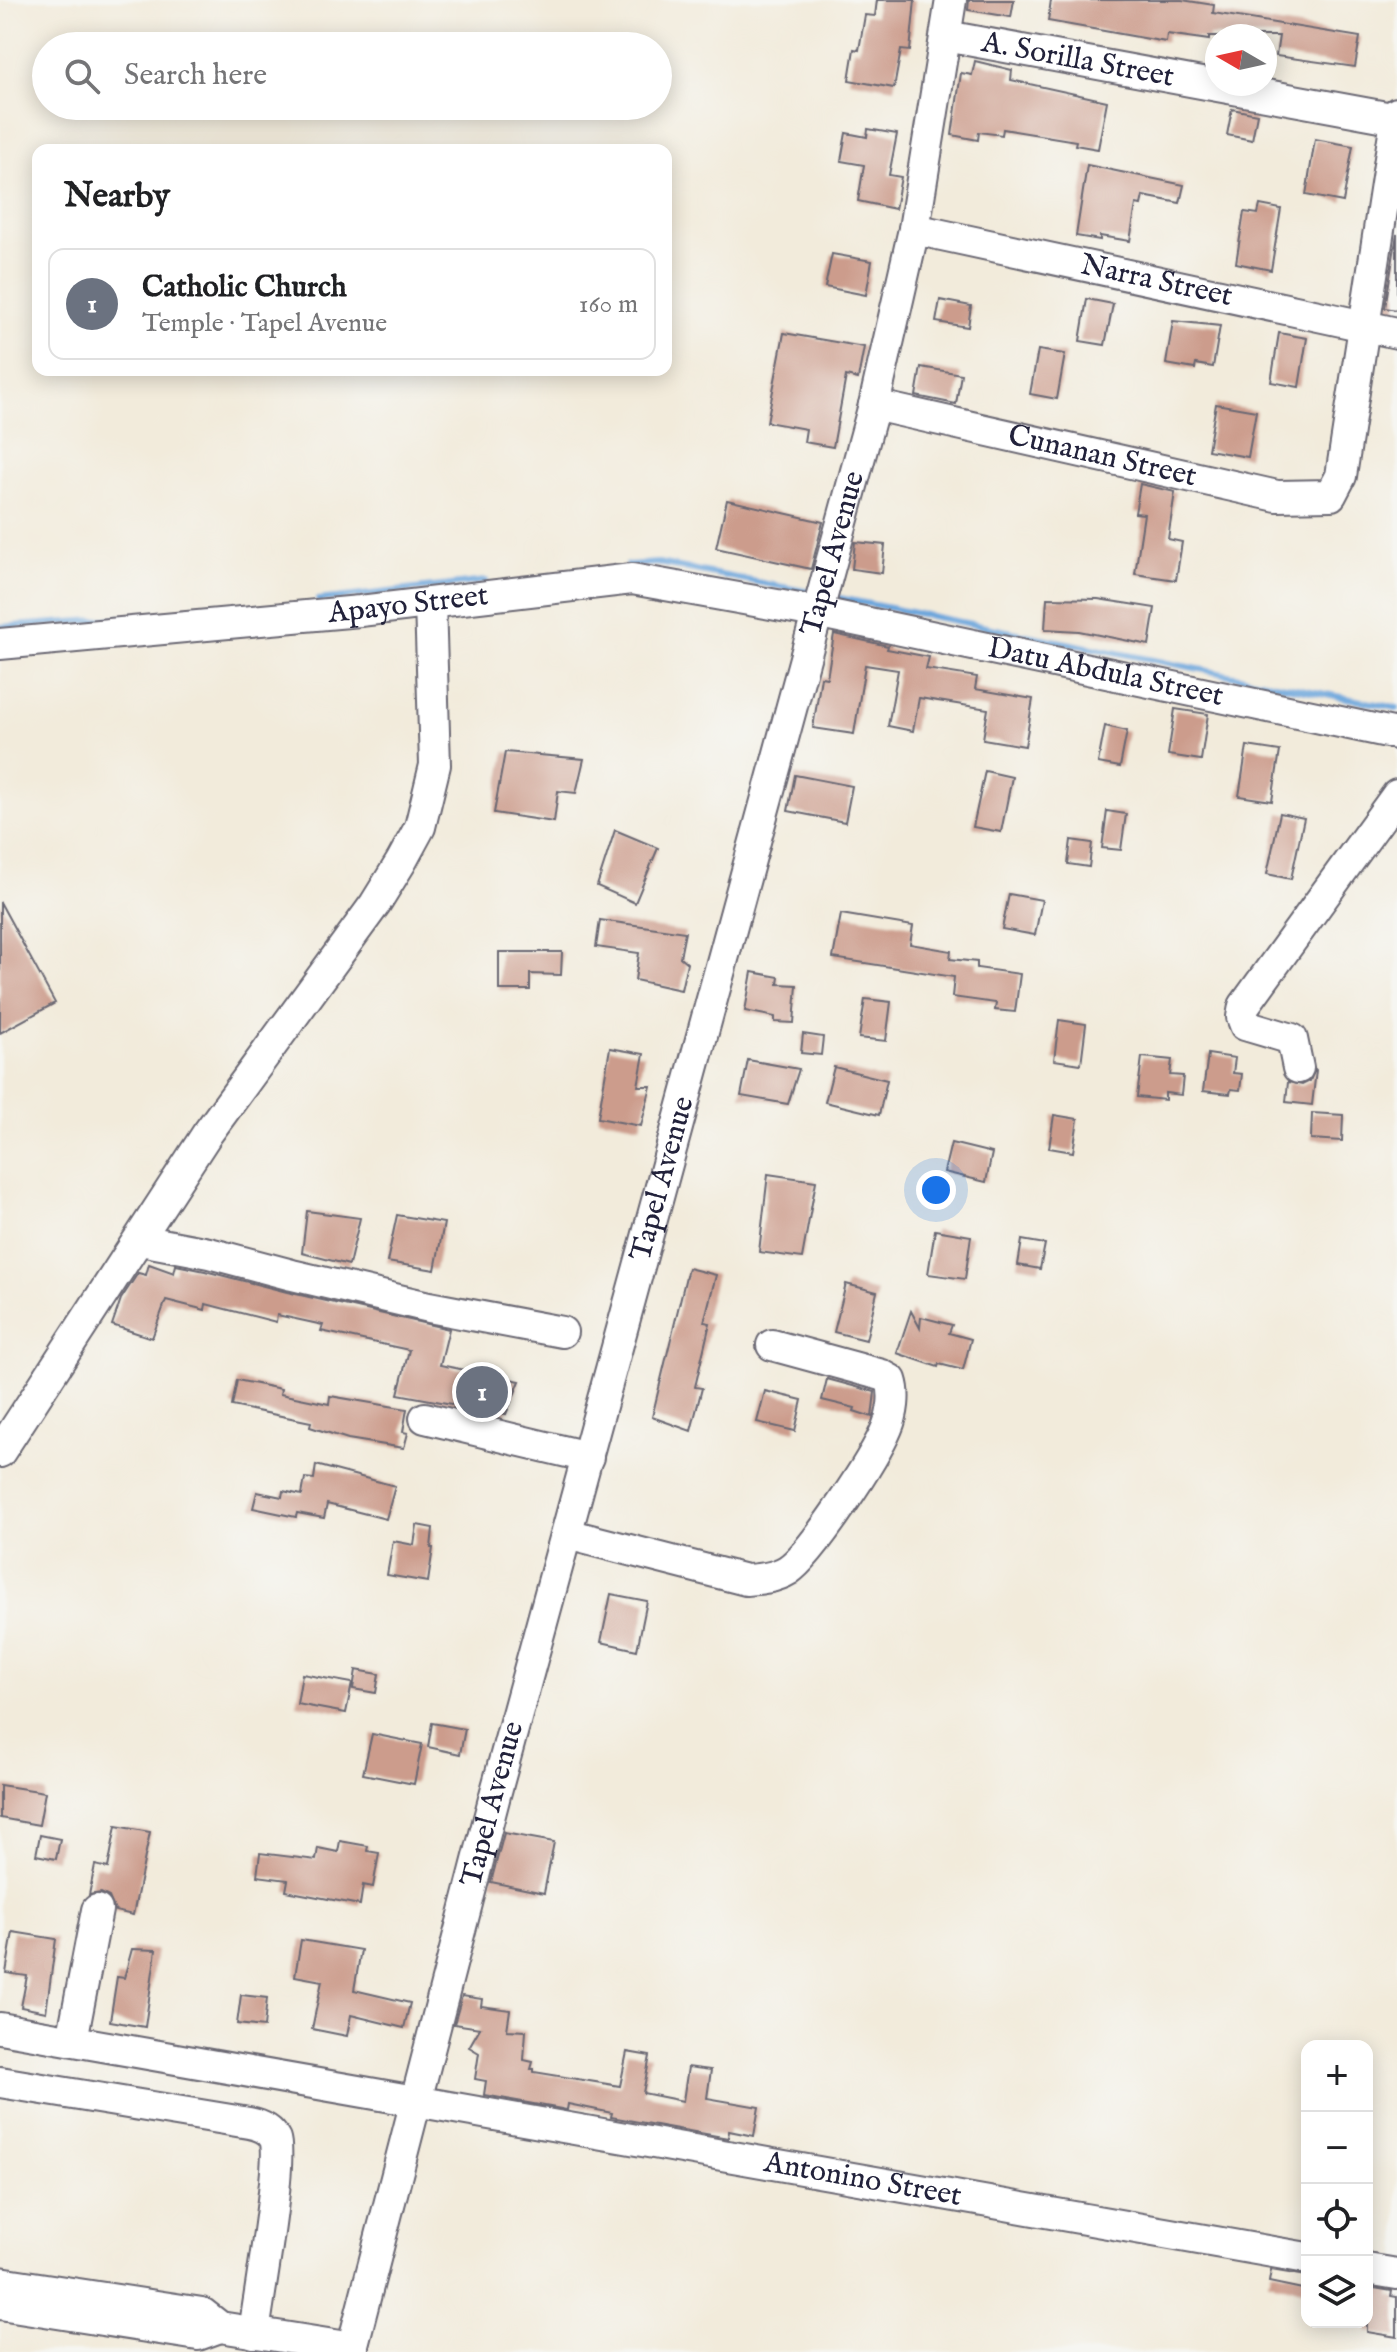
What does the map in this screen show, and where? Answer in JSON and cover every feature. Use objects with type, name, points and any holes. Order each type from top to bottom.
[{"type":"street","name":"Tapel Avenue","points":[[352,2350],[495,1795],[874,405],[914,229],[951,0]]},
{"type":"street","name":"A. Sorilla Street","points":[[946,36],[1397,117]]},
{"type":"street","points":[[1362,326],[1397,117]]},
{"type":"street","name":"Narra Street","points":[[914,229],[1397,333]]},
{"type":"street","name":"Cunanan Street","points":[[874,405],[1277,496],[1331,495],[1341,476],[1362,326]]},
{"type":"street","name":"Apayo Street","points":[[0,644],[430,603],[632,579],[816,612]]},
{"type":"street","points":[[0,1452],[207,1134],[375,904],[420,827],[435,765],[430,603]]},
{"type":"street","name":"Datu Abdula Street","points":[[816,612],[1397,734]]},
{"type":"street","points":[[1298,1068],[1292,1039],[1245,1025],[1242,1017],[1244,1006],[1397,795]]},
{"type":"street","points":[[140,1240],[209,1253],[429,1307],[562,1332]]},
{"type":"street","points":[[567,1534],[746,1580],[767,1578],[787,1571],[804,1556],[876,1451],[888,1425],[894,1388],[891,1380],[882,1375],[772,1345]]},
{"type":"street","points":[[425,1418],[588,1457]]},
{"type":"street","points":[[72,2040],[97,1910]]},
{"type":"street","name":"Antonino Street","points":[[0,2028],[418,2099],[1301,2257]]},
{"type":"street","points":[[0,2082],[249,2123],[268,2130],[277,2152],[276,2169],[254,2333]]},
{"type":"street","points":[[1373,2270],[1397,2274]]},
{"type":"street","points":[[0,2282],[202,2313],[220,2327],[352,2350]]},
{"type":"street","points":[[0,2304],[198,2335],[220,2327]]},
{"type":"building","points":[[877,0],[915,0],[910,51],[901,50],[894,88],[849,80],[854,49],[859,50],[865,15],[875,16]]},
{"type":"building","points":[[969,0],[1014,0],[1011,17],[968,10]]},
{"type":"building","points":[[1051,0],[1182,0],[1214,5],[1213,13],[1360,37],[1355,67],[1277,56],[1277,24],[1205,24],[1205,39],[1167,34],[1166,42],[1048,21]]},
{"type":"building","points":[[975,61],[1012,70],[1011,80],[1107,101],[1098,149],[1075,145],[1076,141],[1003,129],[1002,135],[979,132],[978,140],[952,135],[961,73],[972,75]]},
{"type":"building","points":[[1232,109],[1257,114],[1252,140],[1227,135]]},
{"type":"building","points":[[868,129],[897,134],[889,175],[901,177],[895,209],[858,201],[864,165],[841,161],[846,133],[867,137]]},
{"type":"building","points":[[1315,139],[1353,146],[1343,202],[1306,195]]},
{"type":"building","points":[[1087,165],[1184,185],[1180,203],[1143,196],[1141,205],[1136,204],[1130,241],[1076,236]]},
{"type":"building","points":[[1260,205],[1281,209],[1271,270],[1236,263],[1244,212],[1258,214]]},
{"type":"building","points":[[1397,234],[1397,310],[1385,308]]},
{"type":"building","points":[[832,254],[872,261],[866,295],[825,287]]},
{"type":"building","points":[[1087,299],[1113,304],[1105,345],[1080,341]]},
{"type":"building","points":[[940,300],[971,306],[968,327],[936,322]]},
{"type":"building","points":[[1173,321],[1220,326],[1213,367],[1196,364],[1195,369],[1166,364]]},
{"type":"building","points":[[784,333],[864,347],[858,379],[846,376],[833,447],[804,442],[806,429],[767,422]]},
{"type":"building","points":[[1279,333],[1307,338],[1299,387],[1271,382]]},
{"type":"building","points":[[1038,350],[1065,354],[1057,399],[1030,394]]},
{"type":"building","points":[[921,367],[961,374],[956,404],[916,396]]},
{"type":"building","points":[[1216,404],[1256,411],[1248,457],[1208,450]]},
{"type":"building","points":[[1140,484],[1175,492],[1168,539],[1182,542],[1176,580],[1135,574],[1144,514],[1135,513]]},
{"type":"building","points":[[727,500],[823,522],[811,569],[716,548]]},
{"type":"building","points":[[855,542],[885,545],[882,573],[852,569]]},
{"type":"building","points":[[1047,598],[1098,599],[1155,608],[1149,645],[1079,631],[1045,629]]},
{"type":"building","points":[[834,634],[929,657],[926,669],[977,677],[975,689],[1033,699],[1025,746],[983,739],[988,709],[919,698],[913,731],[888,726],[898,670],[865,665],[854,734],[813,728],[821,677],[827,678]]},
{"type":"building","points":[[1175,709],[1208,714],[1201,760],[1168,755]]},
{"type":"building","points":[[1105,726],[1127,731],[1120,767],[1098,763]]},
{"type":"building","points":[[1247,746],[1280,751],[1272,801],[1239,796]]},
{"type":"building","points":[[505,752],[584,759],[576,793],[558,791],[554,822],[494,813]]},
{"type":"building","points":[[985,771],[1012,777],[1001,832],[973,827]]},
{"type":"building","points":[[795,775],[852,786],[845,822],[788,811]]},
{"type":"building","points":[[1107,811],[1126,814],[1121,850],[1102,848]]},
{"type":"building","points":[[1280,813],[1304,818],[1291,879],[1267,874]]},
{"type":"building","points":[[615,830],[658,848],[635,903],[597,886]]},
{"type":"building","points":[[1071,840],[1092,843],[1089,867],[1068,864]]},
{"type":"building","points":[[1009,894],[1042,900],[1035,935],[1002,929]]},
{"type":"building","points":[[0,902],[55,1003],[0,1033]]},
{"type":"building","points":[[841,914],[913,926],[910,944],[951,951],[950,959],[977,962],[977,968],[1020,974],[1015,1012],[995,1010],[996,1003],[952,997],[954,977],[833,958]]},
{"type":"building","points":[[600,920],[685,932],[680,957],[687,963],[681,990],[635,980],[639,953],[596,947]]},
{"type":"building","points":[[499,952],[562,952],[561,975],[530,974],[530,990],[499,990]]},
{"type":"building","points":[[752,972],[779,977],[778,984],[797,985],[794,1023],[775,1022],[775,1017],[745,1011]]},
{"type":"building","points":[[865,999],[891,1002],[886,1041],[859,1038]]},
{"type":"building","points":[[1059,1020],[1086,1024],[1081,1064],[1054,1060]]},
{"type":"building","points":[[803,1034],[823,1037],[821,1055],[801,1053]]},
{"type":"building","points":[[610,1048],[644,1054],[638,1086],[651,1086],[641,1126],[598,1118]]},
{"type":"building","points":[[1208,1054],[1235,1058],[1233,1073],[1242,1074],[1240,1090],[1231,1089],[1230,1094],[1203,1091]]},
{"type":"building","points":[[1142,1057],[1172,1060],[1170,1075],[1183,1076],[1181,1095],[1165,1093],[1165,1100],[1137,1097]]},
{"type":"building","points":[[748,1060],[799,1069],[788,1104],[741,1096]]},
{"type":"building","points":[[834,1067],[887,1080],[879,1115],[825,1102]]},
{"type":"building","points":[[1315,1069],[1312,1105],[1286,1102],[1288,1082],[1302,1085],[1310,1081]]},
{"type":"building","points":[[1312,1113],[1343,1115],[1342,1141],[1311,1139]]},
{"type":"building","points":[[1054,1115],[1078,1119],[1073,1152],[1049,1148]]},
{"type":"building","points":[[951,1143],[992,1153],[986,1182],[944,1172]]},
{"type":"building","points":[[768,1174],[816,1181],[802,1258],[759,1252]]},
{"type":"building","points":[[307,1211],[360,1218],[349,1265],[302,1253]]},
{"type":"building","points":[[397,1215],[444,1223],[435,1270],[387,1262]]},
{"type":"building","points":[[935,1230],[971,1236],[965,1279],[928,1274]]},
{"type":"building","points":[[1022,1240],[1045,1244],[1040,1269],[1018,1265]]},
{"type":"building","points":[[149,1264],[174,1273],[176,1265],[205,1271],[449,1329],[440,1365],[520,1381],[506,1414],[398,1394],[409,1350],[321,1331],[323,1325],[277,1315],[276,1322],[206,1304],[205,1310],[166,1300],[152,1338],[112,1325],[121,1299],[138,1273],[146,1275]]},
{"type":"building","points":[[688,1268],[716,1275],[704,1322],[710,1323],[695,1387],[702,1388],[691,1431],[652,1417]]},
{"type":"building","points":[[846,1284],[877,1292],[866,1340],[834,1332]]},
{"type":"building","points":[[911,1311],[920,1328],[921,1317],[952,1325],[949,1333],[971,1339],[963,1370],[939,1364],[938,1367],[897,1353]]},
{"type":"building","points":[[827,1379],[875,1392],[872,1417],[854,1411],[855,1408],[822,1400]]},
{"type":"building","points":[[237,1380],[281,1389],[280,1394],[329,1404],[330,1396],[407,1409],[403,1432],[408,1433],[404,1448],[348,1439],[310,1427],[311,1422],[232,1406]]},
{"type":"building","points":[[765,1391],[802,1400],[795,1431],[757,1422]]},
{"type":"building","points":[[316,1465],[395,1486],[386,1519],[327,1504],[324,1518],[297,1513],[296,1517],[253,1508],[257,1492],[282,1497],[283,1491],[302,1495],[305,1478],[314,1479]]},
{"type":"building","points":[[417,1525],[433,1528],[428,1582],[387,1575],[393,1541],[414,1545]]},
{"type":"building","points":[[611,1594],[647,1601],[637,1650],[601,1642]]},
{"type":"building","points":[[356,1670],[379,1674],[376,1693],[353,1689]]},
{"type":"building","points":[[302,1674],[352,1683],[346,1713],[297,1704]]},
{"type":"building","points":[[432,1723],[465,1729],[460,1754],[428,1747]]},
{"type":"building","points":[[372,1734],[422,1744],[414,1784],[363,1774]]},
{"type":"building","points":[[0,1785],[45,1792],[39,1825],[0,1818]]},
{"type":"building","points":[[116,1826],[150,1832],[133,1915],[115,1911],[109,1897],[101,1893],[89,1895],[95,1865],[108,1868]]},
{"type":"building","points":[[504,1833],[554,1842],[544,1893],[491,1882]]},
{"type":"building","points":[[40,1835],[60,1839],[56,1859],[36,1855]]},
{"type":"building","points":[[340,1841],[368,1846],[367,1851],[379,1853],[373,1887],[363,1885],[360,1905],[286,1891],[288,1880],[257,1876],[260,1853],[316,1860],[318,1848],[338,1852]]},
{"type":"building","points":[[13,1932],[56,1939],[46,2012],[21,2007],[27,1976],[6,1973]]},
{"type":"building","points":[[301,1940],[361,1950],[354,1990],[410,2003],[404,2028],[351,2015],[347,2036],[312,2029],[322,1981],[295,1976]]},
{"type":"building","points":[[132,1949],[156,1950],[145,2027],[110,2021],[117,1977],[124,1978]]},
{"type":"building","points":[[241,1995],[267,1998],[264,2027],[237,2024]]},
{"type":"building","points":[[462,1996],[482,1999],[481,2006],[510,2010],[507,2030],[526,2031],[524,2060],[533,2062],[531,2069],[534,2072],[620,2086],[627,2052],[650,2056],[643,2093],[683,2101],[688,2067],[711,2070],[707,2098],[759,2107],[754,2136],[729,2131],[728,2138],[611,2117],[612,2113],[568,2104],[567,2110],[484,2095],[486,2081],[475,2079],[479,2053],[469,2047],[480,2028],[454,2024]]},
{"type":"building","points":[[1271,2270],[1301,2275],[1301,2289],[1269,2282]]},
{"type":"building","points":[[1374,2288],[1392,2291],[1391,2296],[1397,2297],[1397,2337],[1367,2332],[1367,2328],[1373,2328]]},
{"type":"waterway","points":[[628,565],[658,563],[814,593]]},
{"type":"waterway","points":[[318,600],[486,581]]},
{"type":"waterway","points":[[829,596],[1397,708]]},
{"type":"waterway","points":[[0,627],[124,618]]},
{"type":"place","name":"Catholic Church","points":[[482,1392]]}]
